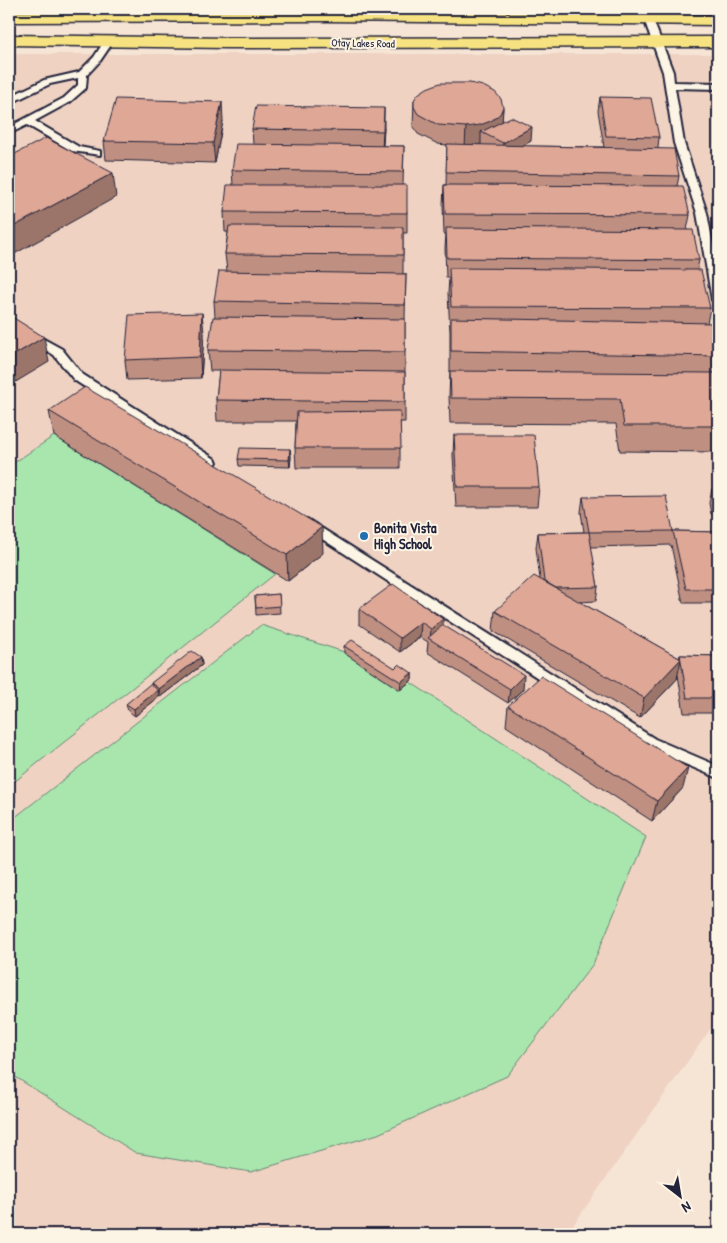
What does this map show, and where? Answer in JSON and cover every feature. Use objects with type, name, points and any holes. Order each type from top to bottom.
[{"type":"main road","points":[[100,9],[142,16]]},
{"type":"main road","name":"Otay Lakes Road","points":[[9,17],[142,16],[269,12],[650,12],[718,20]]},
{"type":"main road","name":"Otay Lakes Road","points":[[9,40],[108,42],[718,42]]},
{"type":"lane","points":[[650,12],[657,42],[668,72],[679,143],[702,213],[718,300]]},
{"type":"lane","points":[[9,101],[47,82],[82,74],[97,59],[108,42]]},
{"type":"lane","points":[[9,131],[67,100],[83,86],[82,74]]},
{"type":"lane","points":[[669,85],[718,86]]},
{"type":"lane","points":[[27,121],[76,149],[96,153]]},
{"type":"lane","points":[[9,323],[58,352],[78,377],[221,468]]},
{"type":"lane","points":[[297,517],[650,744],[718,772]]},
{"type":"shaded area","name":"Bonita Vista High School","points":[[9,54],[718,54],[718,1018],[567,1234],[9,1234]]},
{"type":"green space","points":[[54,436],[275,574],[9,786],[9,466]]},
{"type":"green space","points":[[261,625],[384,665],[646,837],[593,964],[507,1076],[378,1134],[251,1172],[136,1153],[9,1073],[9,822]]},
{"type":"building","points":[[440,83],[470,83],[483,86],[495,92],[501,99],[503,107],[500,114],[491,121],[480,125],[466,127],[438,125],[418,114],[414,107],[414,100],[418,94],[427,88]]},
{"type":"building","points":[[600,97],[651,98],[659,137],[606,136]]},
{"type":"building","points":[[116,99],[222,102],[213,143],[104,141]]},
{"type":"building","points":[[256,106],[384,108],[383,131],[252,129]]},
{"type":"building","points":[[511,117],[532,127],[503,143],[481,132]]},
{"type":"building","points":[[46,138],[113,173],[9,229],[9,157]]},
{"type":"building","points":[[236,144],[404,146],[403,172],[232,170]]},
{"type":"building","points":[[447,144],[674,149],[679,176],[446,172]]},
{"type":"building","points":[[227,185],[407,185],[407,213],[224,212]]},
{"type":"building","points":[[444,185],[683,186],[690,215],[445,214]]},
{"type":"building","points":[[229,226],[403,227],[403,255],[225,254]]},
{"type":"building","points":[[446,228],[693,230],[699,260],[447,258]]},
{"type":"building","points":[[449,268],[701,270],[710,308],[451,307]]},
{"type":"building","points":[[219,271],[406,274],[405,305],[214,301]]},
{"type":"building","points":[[202,313],[200,357],[125,360],[129,315]]},
{"type":"building","points":[[9,315],[44,337],[9,358]]},
{"type":"building","points":[[213,317],[405,319],[405,352],[208,350]]},
{"type":"building","points":[[451,318],[714,323],[718,356],[451,351]]},
{"type":"building","points":[[219,370],[405,372],[405,402],[216,400]]},
{"type":"building","points":[[450,371],[715,373],[718,389],[718,426],[624,426],[620,399],[451,398]]},
{"type":"building","points":[[85,387],[322,527],[287,555],[49,411]]},
{"type":"building","points":[[400,411],[401,448],[295,448],[297,412]]},
{"type":"building","points":[[454,435],[534,435],[539,487],[457,487]]},
{"type":"building","points":[[240,448],[290,449],[289,460],[238,459]]},
{"type":"building","points":[[712,489],[718,489],[718,500],[714,500]]},
{"type":"building","points":[[666,496],[673,531],[589,532],[583,497]]},
{"type":"building","points":[[673,531],[718,532],[718,589],[686,589]]},
{"type":"building","points":[[589,532],[598,587],[556,588],[544,581],[538,533]]},
{"type":"building","points":[[534,576],[681,659],[644,698],[495,611]]},
{"type":"building","points":[[393,584],[443,619],[431,629],[421,622],[400,638],[359,609]]},
{"type":"building","points":[[279,594],[280,606],[256,608],[255,596]]},
{"type":"building","points":[[443,625],[524,675],[510,689],[428,638]]},
{"type":"building","points":[[352,640],[395,668],[399,664],[412,673],[401,682],[344,646]]},
{"type":"building","points":[[192,651],[201,657],[159,689],[151,683]]},
{"type":"building","points":[[680,655],[718,656],[718,698],[687,698]]},
{"type":"building","points":[[541,676],[688,768],[657,801],[508,706]]},
{"type":"building","points":[[150,684],[158,690],[134,709],[126,704]]},
{"type":"place","name":"Bonita Vista High School","points":[[364,536]]}]
